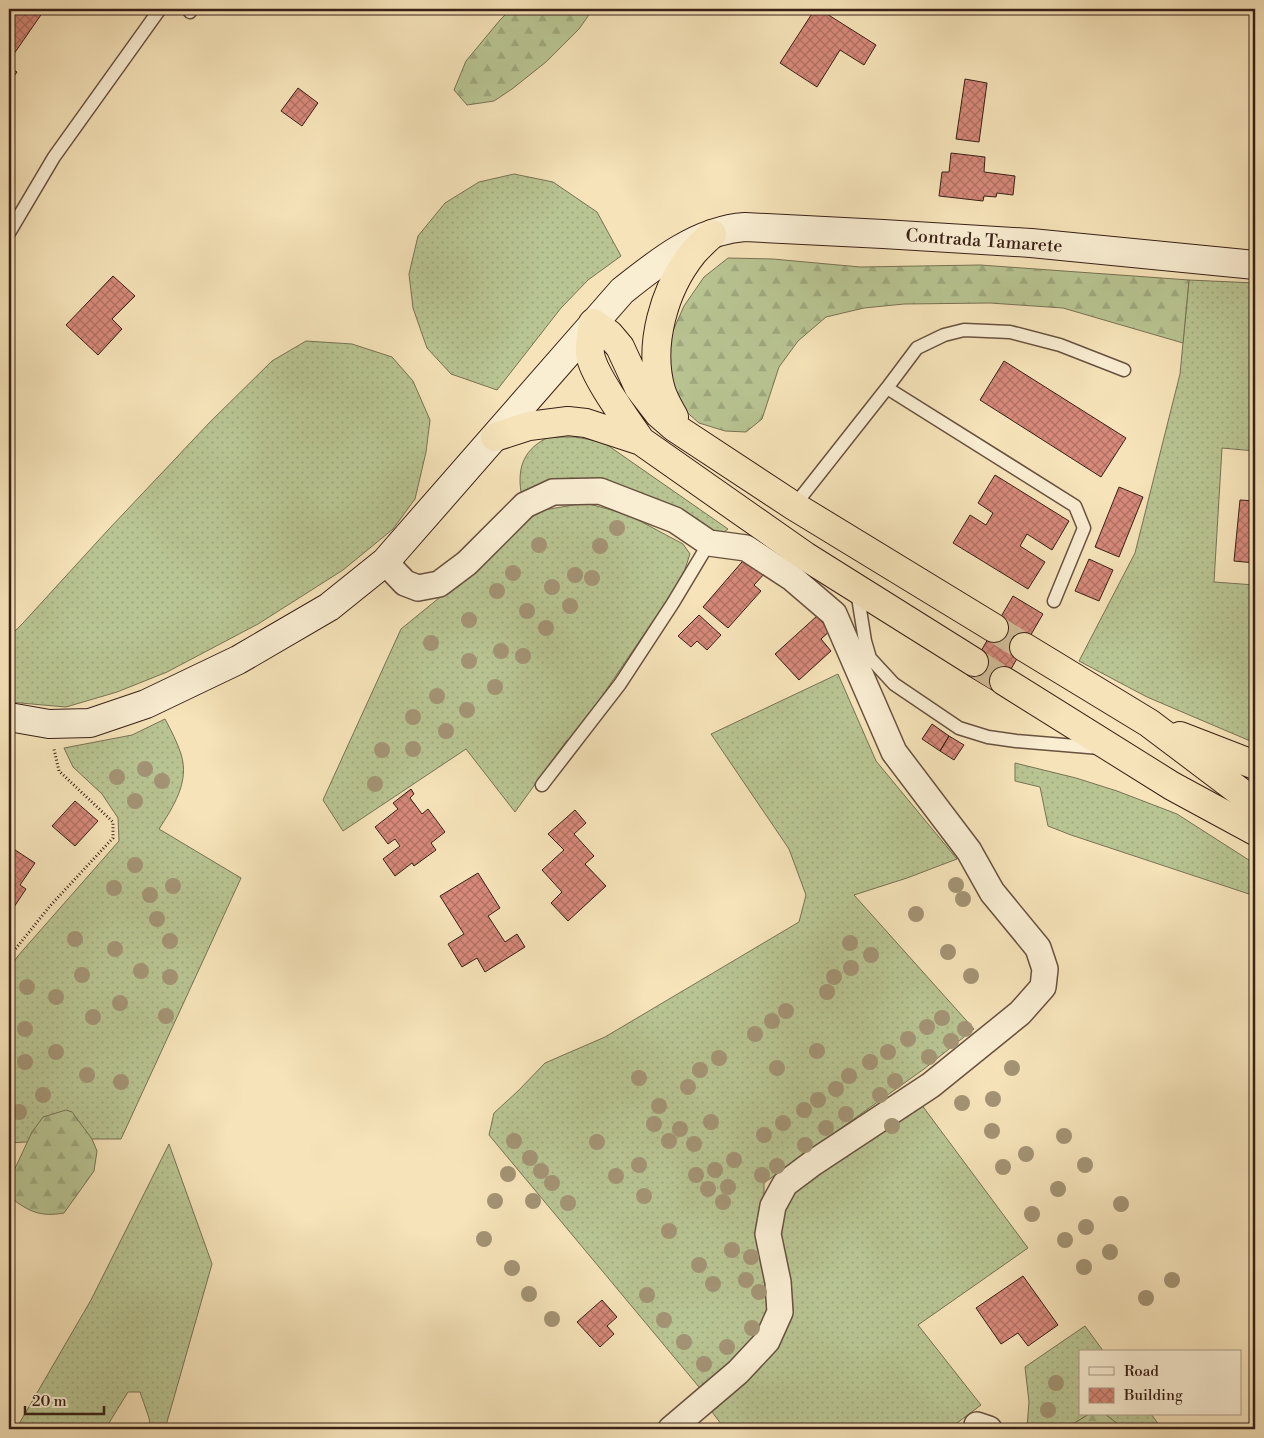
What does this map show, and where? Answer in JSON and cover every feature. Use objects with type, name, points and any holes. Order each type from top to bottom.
[{"type":"highway","points":[[690,438],[674,418],[660,388],[658,343],[661,321],[675,282],[693,253],[712,234]]},
{"type":"highway","points":[[641,441],[596,370],[590,354],[593,323],[609,334],[620,347],[639,388],[659,414],[690,438],[794,506],[994,628]]},
{"type":"highway","points":[[495,437],[529,426],[568,421],[586,423],[612,430],[641,441],[805,556],[974,662]]},
{"type":"highway","points":[[1024,647],[1149,724],[1255,803]]},
{"type":"highway","points":[[1004,681],[1172,786],[1255,832]]},
{"type":"highway","points":[[1149,724],[1255,765]]},
{"type":"main road","name":"Contrada Tamarete","points":[[9,717],[49,724],[90,723],[118,714],[146,704],[238,660],[329,607],[385,562],[622,291],[656,264],[712,234],[744,227],[883,234],[1031,243],[1255,265]]},
{"type":"street","points":[[385,562],[405,583],[418,588],[438,584],[467,563],[525,505],[553,492],[600,491],[675,520],[709,543],[746,548],[792,578],[834,614],[894,752],[969,851],[992,892],[1038,948],[1045,969],[1043,987],[1020,1013],[931,1085],[813,1163],[785,1184],[773,1206],[768,1234],[778,1282],[780,1312],[767,1342],[738,1372],[671,1429]]},
{"type":"lane","points":[[9,233],[54,156],[160,9]]},
{"type":"lane","points":[[794,506],[917,348],[944,335],[964,330],[1010,332],[1060,345],[1124,370]]},
{"type":"lane","points":[[887,388],[1075,506],[1084,528],[1054,601]]},
{"type":"lane","points":[[542,785],[620,684],[674,603],[709,543]]},
{"type":"lane","points":[[856,588],[865,641],[870,658],[894,684],[959,728],[988,737],[1016,741],[1110,748]]},
{"type":"path","points":[[9,957],[50,906],[113,838],[113,822],[58,771],[49,724]]},
{"type":"green space","points":[[511,9],[593,9],[579,29],[546,62],[512,89],[494,101],[467,105],[454,90],[466,61]]},
{"type":"green space","points":[[514,174],[553,182],[597,212],[621,256],[588,280],[561,308],[497,390],[451,374],[427,348],[413,308],[409,274],[418,236],[445,203],[479,182]]},
{"type":"green space","points":[[728,258],[773,259],[860,267],[980,265],[1189,280],[1183,343],[1063,308],[990,303],[904,304],[864,308],[826,317],[798,341],[779,367],[762,419],[746,432],[725,431],[699,423],[682,408],[664,363],[672,333],[684,306],[704,277]]},
{"type":"green space","points":[[1189,280],[1255,283],[1255,451],[1222,448],[1214,582],[1255,585],[1255,743],[1147,697],[1079,661],[1135,553],[1180,374]]},
{"type":"green space","points":[[306,341],[352,344],[392,357],[413,381],[430,420],[426,452],[415,499],[393,529],[343,570],[258,624],[167,672],[117,692],[66,707],[9,702],[9,637],[210,422],[272,361]]},
{"type":"green space","points":[[549,437],[575,437],[603,442],[728,529],[724,532],[711,530],[607,483],[571,478],[549,481],[521,492],[520,474],[524,459],[534,447]]},
{"type":"green space","points":[[585,503],[627,514],[683,544],[690,554],[682,578],[571,742],[567,740],[515,812],[466,749],[343,831],[323,800],[401,629],[450,589],[519,524],[544,510]]},
{"type":"green space","points":[[838,674],[876,761],[957,859],[854,895],[974,1029],[924,1069],[764,1183],[764,1236],[771,1290],[765,1322],[750,1348],[704,1393],[489,1135],[494,1113],[545,1063],[605,1037],[799,922],[806,895],[789,849],[711,734]]},
{"type":"green space","points":[[165,719],[181,754],[183,774],[179,794],[159,829],[241,878],[121,1139],[76,1139],[9,1143],[9,971],[17,957],[119,841],[118,818],[102,794],[73,767],[64,748],[132,735]]},
{"type":"green space","points":[[1015,763],[1076,778],[1117,791],[1177,814],[1255,864],[1255,896],[1048,826],[1040,787],[1015,781]]},
{"type":"green space","points":[[921,1104],[1028,1248],[918,1325],[981,1405],[949,1429],[725,1429],[709,1408],[776,1334],[777,1206],[796,1179]]},
{"type":"green space","points":[[66,1110],[72,1112],[92,1139],[97,1151],[94,1171],[64,1213],[42,1214],[24,1207],[11,1198],[11,1177],[32,1132],[43,1117]]},
{"type":"green space","points":[[169,1144],[212,1264],[165,1429],[151,1429],[140,1392],[128,1392],[109,1423],[113,1429],[16,1429],[91,1300]]},
{"type":"green space","points":[[1085,1326],[1103,1350],[1079,1350],[1079,1416],[1086,1416],[1065,1429],[1027,1428],[1029,1402],[1025,1367]]},
{"type":"green space","points":[[1086,1416],[1108,1416],[1124,1429],[1065,1429]]},
{"type":"green space","points":[[1108,1416],[1152,1416],[1162,1429],[1124,1429]]},
{"type":"building","points":[[9,9],[45,9],[9,61]]},
{"type":"building","points":[[815,9],[819,9],[876,45],[864,65],[840,50],[817,87],[780,63]]},
{"type":"building","points":[[9,67],[17,72],[9,83]]},
{"type":"building","points":[[965,79],[987,83],[979,142],[956,139]]},
{"type":"building","points":[[298,88],[318,103],[302,126],[281,111]]},
{"type":"building","points":[[951,153],[985,157],[984,172],[1015,176],[1013,195],[997,193],[996,197],[984,196],[983,201],[939,196],[942,172],[949,172]]},
{"type":"building","points":[[113,276],[135,296],[112,319],[122,329],[98,355],[66,325]]},
{"type":"building","points":[[1004,361],[1126,438],[1101,477],[980,400]]},
{"type":"building","points":[[995,475],[1069,521],[1052,550],[1027,534],[1020,546],[1045,562],[1028,589],[953,543],[970,515],[986,525],[993,513],[978,503]]},
{"type":"building","points":[[1119,487],[1143,497],[1119,557],[1095,547]]},
{"type":"building","points":[[1240,500],[1255,501],[1255,563],[1234,561]]},
{"type":"building","points":[[748,555],[766,572],[754,585],[761,591],[728,628],[703,607]]},
{"type":"building","points":[[1089,559],[1113,570],[1099,601],[1075,591]]},
{"type":"building","points":[[1013,596],[1043,614],[997,693],[967,675]]},
{"type":"building","points":[[699,615],[721,635],[707,650],[697,641],[691,647],[678,636]]},
{"type":"building","points":[[817,616],[830,631],[821,639],[831,651],[799,680],[775,654]]},
{"type":"building","points":[[932,724],[949,736],[940,751],[922,739]]},
{"type":"building","points":[[949,736],[964,745],[954,760],[940,751]]},
{"type":"building","points":[[411,789],[414,794],[410,798],[422,814],[428,809],[445,832],[431,843],[436,850],[414,866],[412,863],[395,876],[383,859],[400,846],[395,839],[388,844],[375,827],[398,809],[393,803]]},
{"type":"building","points":[[75,801],[98,821],[75,846],[52,826]]},
{"type":"building","points":[[575,810],[586,823],[574,834],[594,856],[585,864],[606,886],[568,921],[551,903],[562,892],[542,870],[564,850],[548,834]]},
{"type":"building","points":[[9,846],[35,863],[20,885],[26,889],[14,907],[9,903]]},
{"type":"building","points":[[478,873],[500,908],[488,916],[505,942],[517,934],[525,947],[485,972],[477,958],[462,967],[448,944],[464,934],[440,896]]},
{"type":"building","points":[[1023,1276],[1058,1325],[1028,1346],[1018,1333],[1001,1344],[976,1308]]},
{"type":"building","points":[[602,1300],[617,1317],[607,1326],[614,1334],[600,1347],[577,1322]]},
{"type":"tunnel","points":[[994,628],[1024,647]]},
{"type":"tunnel","points":[[974,662],[1004,681]]}]
